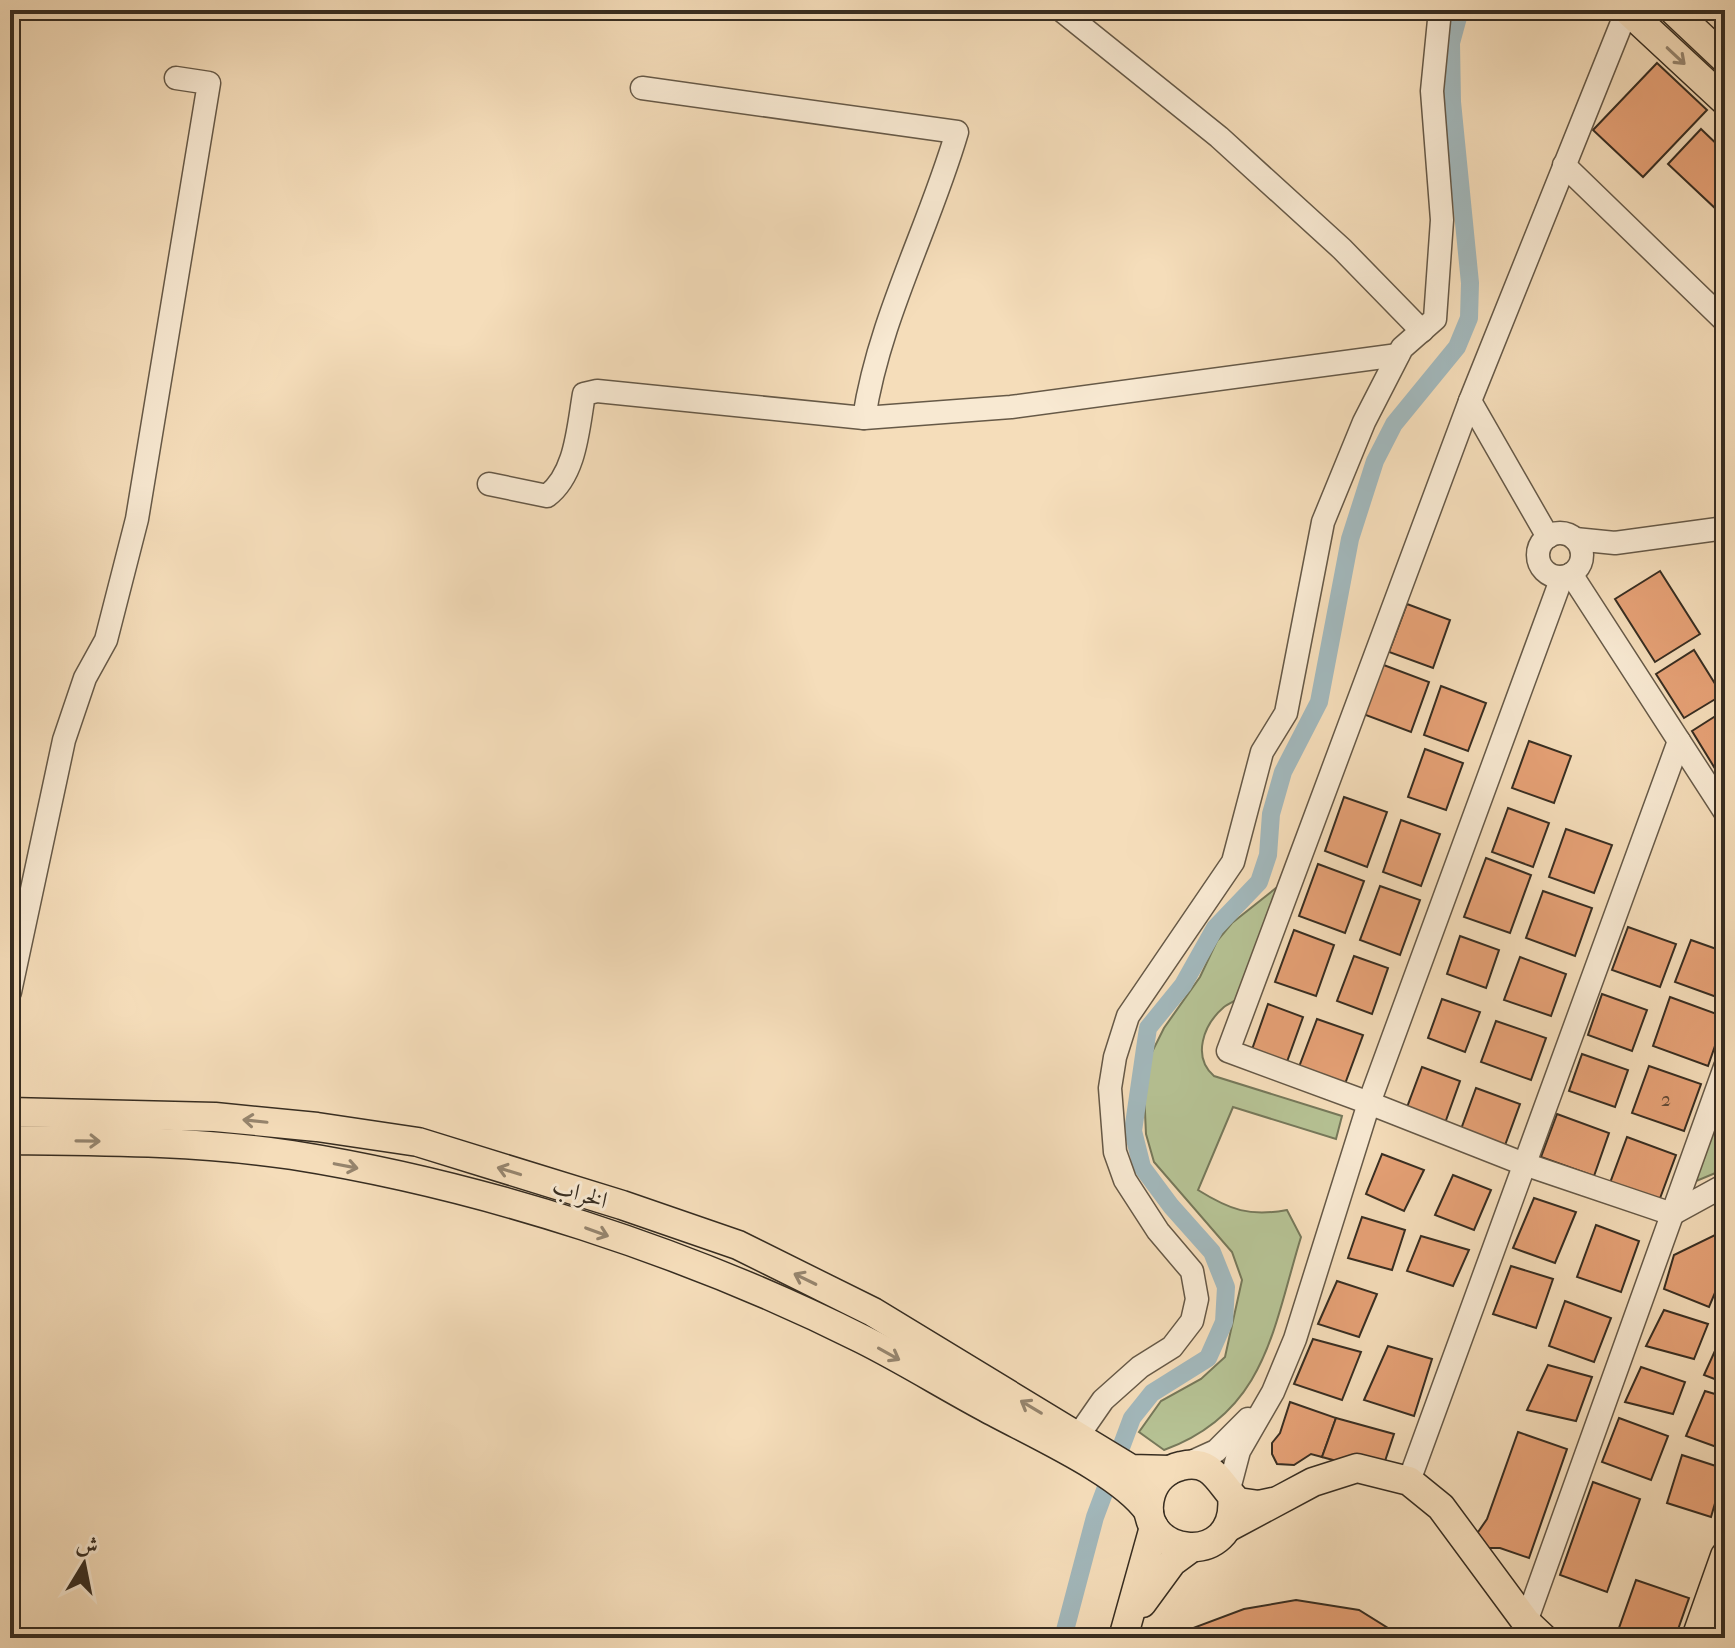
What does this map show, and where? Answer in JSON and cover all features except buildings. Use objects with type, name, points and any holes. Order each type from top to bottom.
[{"type":"main road","points":[[1627,10],[1725,101]]},
{"type":"main road","points":[[1673,10],[1725,59]]},
{"type":"main road","name":"الخراب","points":[[10,1118],[215,1117],[317,1127],[432,1147],[738,1245],[873,1312],[1087,1449]]},
{"type":"main road","points":[[10,1118],[179,1143],[291,1155],[395,1176],[553,1215],[718,1276],[860,1339],[1087,1449],[1127,1477],[1152,1520],[1173,1544],[1191,1548]]},
{"type":"main road","points":[[1127,1477],[1178,1467],[1207,1468],[1245,1505],[1274,1501]]},
{"type":"main road","points":[[1123,1636],[1152,1520],[1153,1488],[1178,1467]]},
{"type":"main road","points":[[1123,1636],[1148,1592],[1172,1562],[1191,1548],[1212,1543],[1227,1528],[1313,1482],[1357,1468],[1409,1481],[1441,1507],[1535,1630]]},
{"type":"main road","points":[[1227,1528],[1230,1492]]},
{"type":"main road","points":[[1696,1638],[1725,1556]]},
{"type":"street","points":[[1061,10],[1219,137],[1342,249],[1422,331]]},
{"type":"street","points":[[1087,1449],[1103,1400],[1140,1367],[1172,1347],[1192,1321],[1197,1299],[1192,1271],[1125,1180],[1115,1152],[1110,1088],[1115,1057],[1128,1016],[1233,862],[1262,752],[1286,713],[1323,522],[1364,422],[1398,355],[1435,319],[1442,220],[1432,91],[1440,10]]},
{"type":"street","points":[[1627,10],[1470,401],[1228,1051],[1524,1164],[1672,1214],[1725,1185]]},
{"type":"street","points":[[10,992],[64,740],[85,678],[106,640],[137,519],[209,83],[176,78]]},
{"type":"street","points":[[642,88],[957,132],[939,196],[887,324],[869,385],[864,418]]},
{"type":"street","points":[[1564,165],[1725,321]]},
{"type":"street","points":[[489,484],[547,496],[561,485],[574,450],[584,394],[597,391],[864,418],[1025,405],[1398,355]]},
{"type":"street","points":[[1470,401],[1548,537]]},
{"type":"street","points":[[1725,528],[1615,543],[1575,539],[1562,533],[1548,537],[1540,549],[1564,572],[1725,812]]},
{"type":"street","points":[[1230,1492],[1239,1451],[1273,1392],[1295,1339],[1369,1103],[1548,612],[1564,572],[1582,551],[1575,539]]},
{"type":"street","points":[[1564,572],[1615,543]]},
{"type":"street","points":[[1409,1481],[1679,741]]},
{"type":"street","points":[[1535,1630],[1672,1214],[1725,1067]]},
{"type":"street","points":[[1178,1467],[1216,1451],[1273,1392]]},
{"type":"green space","points":[[1276,888],[1280,894],[1254,972],[1242,995],[1224,1007],[1210,1023],[1203,1041],[1203,1060],[1214,1076],[1342,1116],[1336,1139],[1233,1107],[1198,1190],[1220,1203],[1241,1210],[1262,1213],[1287,1210],[1301,1237],[1272,1335],[1245,1390],[1224,1414],[1198,1434],[1164,1450],[1139,1432],[1161,1401],[1201,1379],[1225,1357],[1242,1280],[1232,1252],[1154,1162],[1146,1134],[1144,1090],[1151,1054],[1164,1028],[1200,977],[1217,941],[1232,923]]},
{"type":"green space","points":[[1725,1097],[1725,1169],[1694,1182]]},
{"type":"waterway","points":[[1063,1638],[1095,1517],[1132,1418],[1152,1393],[1208,1358],[1224,1322],[1226,1287],[1212,1252],[1171,1206],[1142,1167],[1133,1131],[1148,1028],[1183,985],[1215,928],[1259,882],[1268,855],[1271,814],[1283,772],[1319,702],[1350,539],[1375,461],[1394,424],[1457,347],[1469,318],[1470,283],[1452,102],[1451,43],[1460,10]]}]
